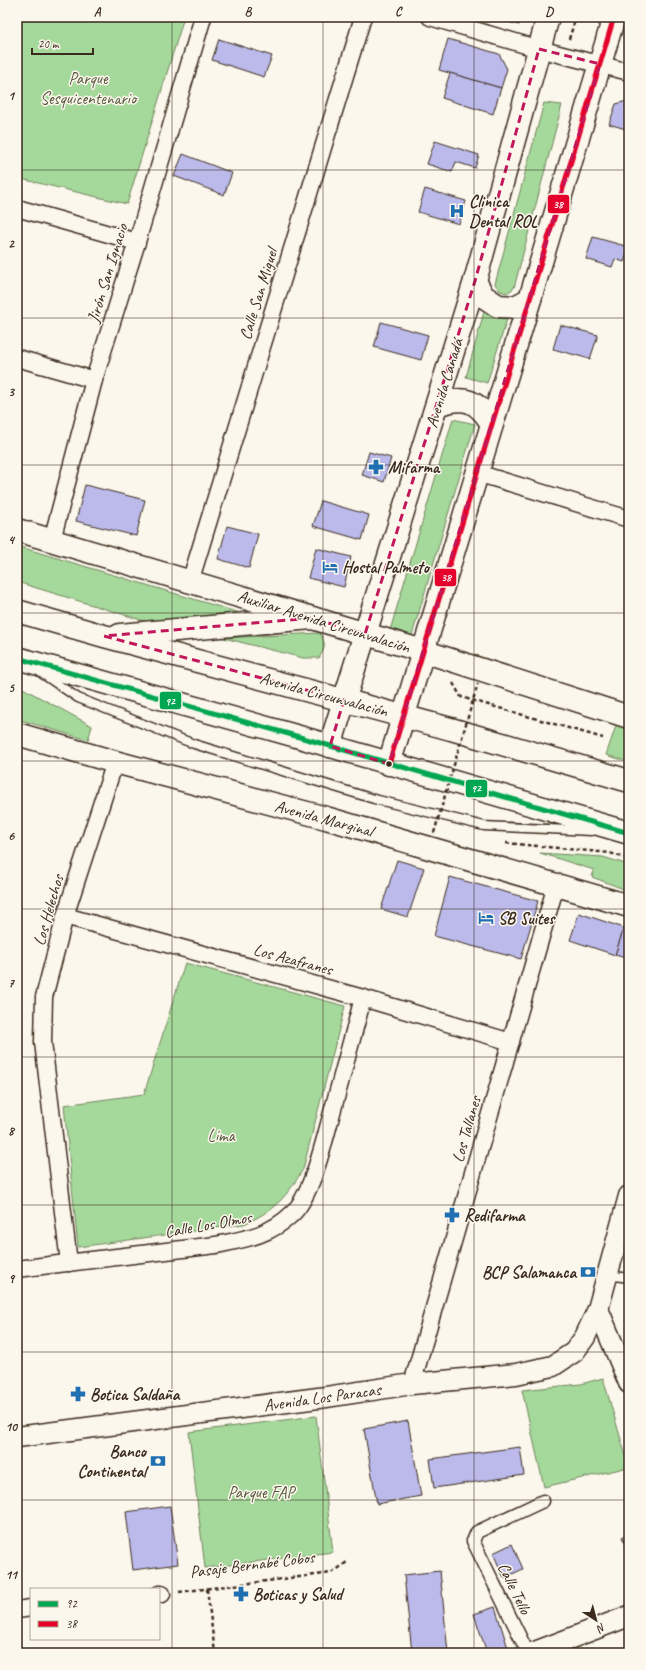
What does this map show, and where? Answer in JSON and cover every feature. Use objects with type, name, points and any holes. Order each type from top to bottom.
[{"type":"main road","name":"Avenida Canadá","points":[[330,746],[475,280],[548,17]]},
{"type":"main road","points":[[389,764],[614,17]]},
{"type":"main road","points":[[475,280],[483,296],[498,306],[515,307],[530,299]]},
{"type":"main road","points":[[437,405],[453,399],[469,401],[483,410],[492,424]]},
{"type":"main road","name":"Auxiliar Avenida Circunvalación","points":[[17,530],[423,651],[629,717]]},
{"type":"main road","name":"Avenida Circunvalación","points":[[17,611],[104,636],[403,716],[629,781]]},
{"type":"main road","points":[[104,636],[312,618]]},
{"type":"main road","points":[[19,659],[330,746],[629,833]]},
{"type":"main road","name":"Avenida Marginal","points":[[17,734],[115,762],[326,818],[629,906]]},
{"type":"street","name":"Jirón San Ignacio","points":[[52,540],[94,380],[137,242],[203,17]]},
{"type":"street","name":"Calle San Miguel","points":[[190,582],[363,17]]},
{"type":"street","points":[[430,17],[539,49],[629,72]]},
{"type":"street","points":[[17,208],[137,242]]},
{"type":"street","points":[[17,358],[94,380]]},
{"type":"street","points":[[477,473],[629,518]]},
{"type":"street","name":"Los Helechos","points":[[69,1263],[43,1042],[44,997],[65,916],[115,762]]},
{"type":"street","name":"Los Tallanes","points":[[412,1384],[556,885]]},
{"type":"street","name":"Los Azafranes","points":[[65,916],[363,998],[511,1042]]},
{"type":"street","name":"Calle Los Olmos","points":[[17,1269],[216,1245],[246,1240],[273,1229],[294,1212],[310,1185],[324,1142],[363,998]]},
{"type":"street","name":"Avenida Los Paracas","points":[[17,1437],[326,1397],[412,1384],[516,1374],[553,1366],[574,1352],[584,1337],[598,1309],[629,1196]]},
{"type":"street","points":[[598,1309],[629,1383]]},
{"type":"street","name":"Calle Tello","points":[[528,1653],[473,1541],[476,1532],[543,1501]]},
{"type":"street","points":[[17,1610],[30,1608]]},
{"type":"street","points":[[532,1653],[629,1616]]},
{"type":"lane","points":[[19,659],[78,698],[194,744],[374,799],[484,826],[629,833]]},
{"type":"lane","points":[[607,1275],[629,1278]]},
{"type":"path","points":[[572,29],[576,17]]},
{"type":"path","points":[[434,833],[478,684]]},
{"type":"path","points":[[475,691],[479,702]]},
{"type":"path","points":[[462,697],[603,738]]},
{"type":"path","points":[[479,702],[485,699]]},
{"type":"path","name":"Pasaje Bernabé Cobos","points":[[161,1594],[331,1573],[347,1562]]},
{"type":"path","points":[[207,1589],[215,1653]]},
{"type":"highlighted area","points":[[539,49],[600,64],[389,764],[330,746],[344,700],[104,636],[312,618],[365,634],[475,281]]},
{"type":"green space","name":"Parque Sesquicentenario","points":[[17,17],[184,17],[127,204],[17,178]]},
{"type":"green space","points":[[544,103],[562,105],[514,288],[507,293],[500,291],[495,284]]},
{"type":"green space","points":[[484,312],[507,319],[487,383],[466,377]]},
{"type":"green space","points":[[453,419],[475,424],[407,652],[385,647]]},
{"type":"green space","points":[[17,546],[260,619],[174,630],[17,582]]},
{"type":"green space","points":[[320,633],[324,646],[319,658],[303,658],[224,638]]},
{"type":"green space","points":[[17,685],[92,726],[88,740],[17,719]]},
{"type":"green space","points":[[617,723],[629,727],[629,762],[606,755]]},
{"type":"green space","points":[[540,853],[603,857],[629,865],[629,891],[592,877],[594,870]]},
{"type":"green space","name":"Lima","points":[[185,963],[345,1006],[303,1169],[291,1188],[279,1202],[264,1214],[244,1224],[78,1247],[64,1105],[144,1094]]},
{"type":"green space","points":[[603,1378],[629,1467],[544,1487],[522,1390],[581,1384]]},
{"type":"green space","name":"Parque FAP","points":[[316,1416],[333,1552],[205,1568],[189,1432]]},
{"type":"building","points":[[498,17],[522,17],[519,25],[498,19]]},
{"type":"building","points":[[219,39],[272,56],[264,77],[212,60]]},
{"type":"building","points":[[448,39],[499,54],[507,69],[501,88],[439,70]]},
{"type":"building","points":[[450,73],[501,88],[493,114],[442,98]]},
{"type":"building","points":[[629,101],[629,130],[609,124],[616,104]]},
{"type":"building","points":[[435,141],[479,155],[475,168],[456,162],[452,172],[427,164]]},
{"type":"building","points":[[183,154],[232,173],[224,195],[174,176]]},
{"type":"building","points":[[425,189],[466,201],[459,224],[418,212]]},
{"type":"building","points":[[593,237],[629,247],[624,262],[615,259],[612,267],[586,259]]},
{"type":"building","points":[[381,322],[428,335],[421,360],[374,347]]},
{"type":"building","points":[[560,325],[598,335],[590,359],[553,349]]},
{"type":"building","name":"Mifarma","points":[[369,452],[391,458],[384,482],[362,475]]},
{"type":"building","points":[[85,485],[145,500],[136,536],[76,521]]},
{"type":"building","points":[[321,501],[369,515],[362,540],[313,526]]},
{"type":"building","points":[[227,526],[258,534],[249,568],[218,559]]},
{"type":"building","name":"Hostal Palmeto","points":[[316,548],[351,557],[344,587],[308,578]]},
{"type":"building","points":[[397,860],[424,868],[408,917],[381,909]]},
{"type":"building","name":"SB Suites","points":[[450,877],[538,901],[521,959],[434,936]]},
{"type":"building","points":[[579,913],[624,928],[615,955],[570,940]]},
{"type":"building","points":[[624,928],[629,929],[629,959],[615,955]]},
{"type":"building","points":[[408,1421],[421,1496],[377,1504],[364,1429]]},
{"type":"building","points":[[520,1447],[524,1475],[434,1488],[430,1459]]},
{"type":"building","points":[[170,1506],[178,1564],[133,1570],[126,1512]]},
{"type":"building","points":[[629,1534],[629,1552],[622,1537]]},
{"type":"building","points":[[512,1544],[523,1569],[504,1578],[493,1553]]},
{"type":"building","points":[[440,1571],[448,1653],[412,1653],[404,1575]]},
{"type":"building","points":[[495,1607],[508,1648],[493,1653],[487,1653],[474,1614]]},
{"type":"transit line","name":"38","points":[[389,764],[614,17]]},
{"type":"transit line","name":"92","points":[[17,658],[303,738],[629,833]]},
{"type":"place","name":"Clinica Dental ROL","points":[[457,211]]},
{"type":"place","name":"Mifarma","points":[[376,467]]},
{"type":"place","name":"Hostal Palmeto","points":[[330,567]]},
{"type":"place","name":"SB Suites","points":[[486,918]]},
{"type":"place","name":"Redifarma","points":[[452,1215]]},
{"type":"place","name":"BCP Salamanca","points":[[588,1272]]},
{"type":"place","name":"Botica Saldaña","points":[[78,1394]]},
{"type":"place","name":"Banco Continental","points":[[158,1461]]},
{"type":"place","name":"Boticas y Salud","points":[[241,1594]]}]
